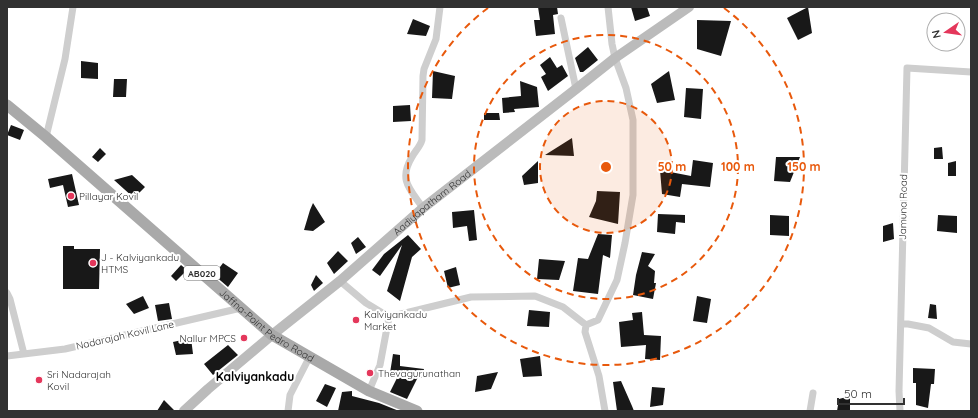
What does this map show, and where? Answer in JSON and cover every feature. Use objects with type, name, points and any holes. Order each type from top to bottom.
[{"type":"main road","name":"Jaffna-Point Pedro Road","points":[[7,105],[46,137],[272,335],[369,391],[417,411]]},
{"type":"street","points":[[46,137],[66,59],[73,7]]},
{"type":"street","points":[[423,208],[407,185],[405,173],[422,140],[423,76],[424,69],[436,39],[440,7]]},
{"type":"street","points":[[586,326],[598,320],[617,280],[633,195],[633,120],[626,88],[615,58],[608,7]]},
{"type":"street","name":"Aadiyapatham Road","points":[[184,411],[272,335],[340,281],[423,208],[615,58],[689,7]]},
{"type":"street","points":[[561,18],[576,89]]},
{"type":"street","name":"Jamuna Road","points":[[900,411],[907,68],[971,72]]},
{"type":"street","points":[[340,281],[366,303],[389,317],[471,297],[535,296],[563,307],[586,326]]},
{"type":"street","points":[[7,294],[10,299],[24,354]]},
{"type":"street","name":"Nadarajah Kovil Lane","points":[[7,356],[65,349],[241,308]]},
{"type":"street","points":[[369,391],[380,365],[389,317]]},
{"type":"street","points":[[901,324],[929,328],[953,342],[971,344]]},
{"type":"street","points":[[586,326],[585,332],[599,376],[605,411]]},
{"type":"street","points":[[288,411],[290,395],[310,356]]},
{"type":"street","points":[[810,411],[813,393]]},
{"type":"building","points":[[538,7],[557,7],[558,14],[553,15],[555,34],[536,36],[534,20],[540,20]]},
{"type":"building","points":[[631,7],[647,7],[650,16],[635,21]]},
{"type":"building","points":[[808,7],[812,33],[798,40],[787,18]]},
{"type":"building","points":[[413,19],[430,26],[426,36],[407,34]]},
{"type":"building","points":[[697,20],[731,21],[721,56],[697,49]]},
{"type":"building","points":[[588,47],[598,60],[583,72],[580,72],[575,58]]},
{"type":"building","points":[[550,57],[557,68],[562,65],[568,76],[548,91],[541,77],[546,74],[540,65]]},
{"type":"building","points":[[81,61],[98,63],[98,79],[81,78]]},
{"type":"building","points":[[433,71],[455,76],[452,99],[432,98]]},
{"type":"building","points":[[669,71],[675,100],[657,103],[651,84]]},
{"type":"building","points":[[114,79],[127,79],[126,97],[113,97]]},
{"type":"building","points":[[520,81],[537,87],[539,107],[514,109],[515,112],[503,113],[502,98],[521,96]]},
{"type":"building","points":[[686,88],[703,89],[701,119],[684,117]]},
{"type":"building","points":[[410,105],[411,121],[393,122],[393,106]]},
{"type":"building","points":[[484,113],[499,113],[500,120],[484,120]]},
{"type":"building","points":[[11,125],[24,130],[20,140],[7,135]]},
{"type":"building","points":[[572,138],[574,156],[545,155]]},
{"type":"building","points":[[942,147],[943,159],[934,159],[934,148]]},
{"type":"building","points":[[100,148],[106,154],[98,162],[92,157]]},
{"type":"building","points":[[776,157],[800,157],[790,182],[774,181]]},
{"type":"building","points":[[693,160],[713,163],[710,187],[682,184],[680,197],[662,194],[660,170],[691,176]]},
{"type":"building","points":[[538,161],[538,183],[524,185],[522,176]]},
{"type":"building","points":[[956,161],[956,176],[948,176],[948,163]]},
{"type":"building","name":"Pillayar Kovil","points":[[72,174],[79,205],[68,207],[63,185],[50,188],[48,179]]},
{"type":"building","points":[[132,175],[145,187],[134,198],[114,180]]},
{"type":"building","points":[[597,191],[620,192],[618,224],[589,217],[596,201]]},
{"type":"building","points":[[313,203],[325,222],[313,231],[304,230],[310,210]]},
{"type":"building","points":[[474,210],[477,240],[469,241],[467,226],[453,228],[452,212]]},
{"type":"building","points":[[658,214],[685,215],[685,223],[676,222],[675,234],[657,232]]},
{"type":"building","points":[[770,215],[789,216],[789,236],[770,235]]},
{"type":"building","points":[[938,215],[957,216],[957,233],[937,231]]},
{"type":"building","points":[[893,223],[894,239],[883,242],[883,226]]},
{"type":"building","points":[[598,234],[612,235],[610,258],[603,255],[598,294],[573,291],[578,258],[588,259]]},
{"type":"building","points":[[408,235],[421,249],[412,257],[400,301],[387,291],[402,245],[380,276],[372,270],[384,254]]},
{"type":"building","points":[[358,237],[366,247],[356,254],[351,243]]},
{"type":"building","name":"J - Kalviyankadu HTMS","points":[[63,246],[74,246],[74,249],[100,249],[99,289],[63,289]]},
{"type":"building","points":[[338,251],[348,261],[334,274],[327,263]]},
{"type":"building","points":[[642,252],[655,254],[648,266],[655,271],[654,283],[656,283],[653,299],[633,295]]},
{"type":"building","points":[[539,259],[565,261],[559,280],[537,279]]},
{"type":"building","points":[[223,263],[238,273],[228,287],[214,275]]},
{"type":"building","points":[[181,265],[187,270],[176,281],[171,276]]},
{"type":"building","points":[[456,267],[460,285],[448,288],[444,271]]},
{"type":"building","points":[[316,275],[323,283],[314,291],[311,285]]},
{"type":"building","points":[[143,296],[149,308],[134,314],[126,304]]},
{"type":"building","points":[[697,296],[711,299],[707,323],[693,321]]},
{"type":"building","points":[[169,303],[172,319],[158,321],[155,305]]},
{"type":"building","points":[[930,304],[936,305],[937,319],[928,318]]},
{"type":"building","points":[[529,310],[550,312],[549,327],[527,326]]},
{"type":"building","points":[[642,312],[644,335],[661,336],[660,360],[645,359],[646,345],[621,347],[619,322],[633,320],[632,313]]},
{"type":"building","points":[[191,338],[193,354],[176,355],[173,342]]},
{"type":"building","points":[[228,345],[238,355],[213,375],[204,364]]},
{"type":"building","points":[[393,354],[400,355],[400,366],[424,369],[422,378],[418,377],[407,399],[390,392],[399,374],[390,373]]},
{"type":"building","points":[[540,356],[542,376],[523,377],[520,359]]},
{"type":"building","points":[[913,368],[935,369],[934,384],[931,384],[928,408],[916,405],[916,383],[913,383]]},
{"type":"building","points":[[498,372],[491,389],[475,392],[477,376]]},
{"type":"building","points":[[621,381],[634,411],[617,411],[613,382]]},
{"type":"building","points":[[325,384],[336,388],[327,407],[316,401]]},
{"type":"building","points":[[652,387],[665,388],[663,405],[650,407]]},
{"type":"building","points":[[352,391],[352,396],[379,403],[399,411],[338,411],[342,392]]},
{"type":"building","points":[[850,396],[850,411],[837,411],[839,399]]},
{"type":"building","points":[[164,400],[175,411],[157,411]]},
{"type":"place","name":"Pillayar Kovil","points":[[71,196]]},
{"type":"place","name":"J - Kalviyankadu HTMS","points":[[93,263]]},
{"type":"place","name":"Kalviyankadu Market","points":[[356,320]]},
{"type":"place","name":"Nallur MPCS","points":[[244,338]]},
{"type":"place","name":"Thevagurunathan","points":[[370,373]]},
{"type":"place","name":"Sri Nadarajah Kovil","points":[[39,380]]},
{"type":"district","name":"Kalviyankadu","points":[[255,376]]}]
